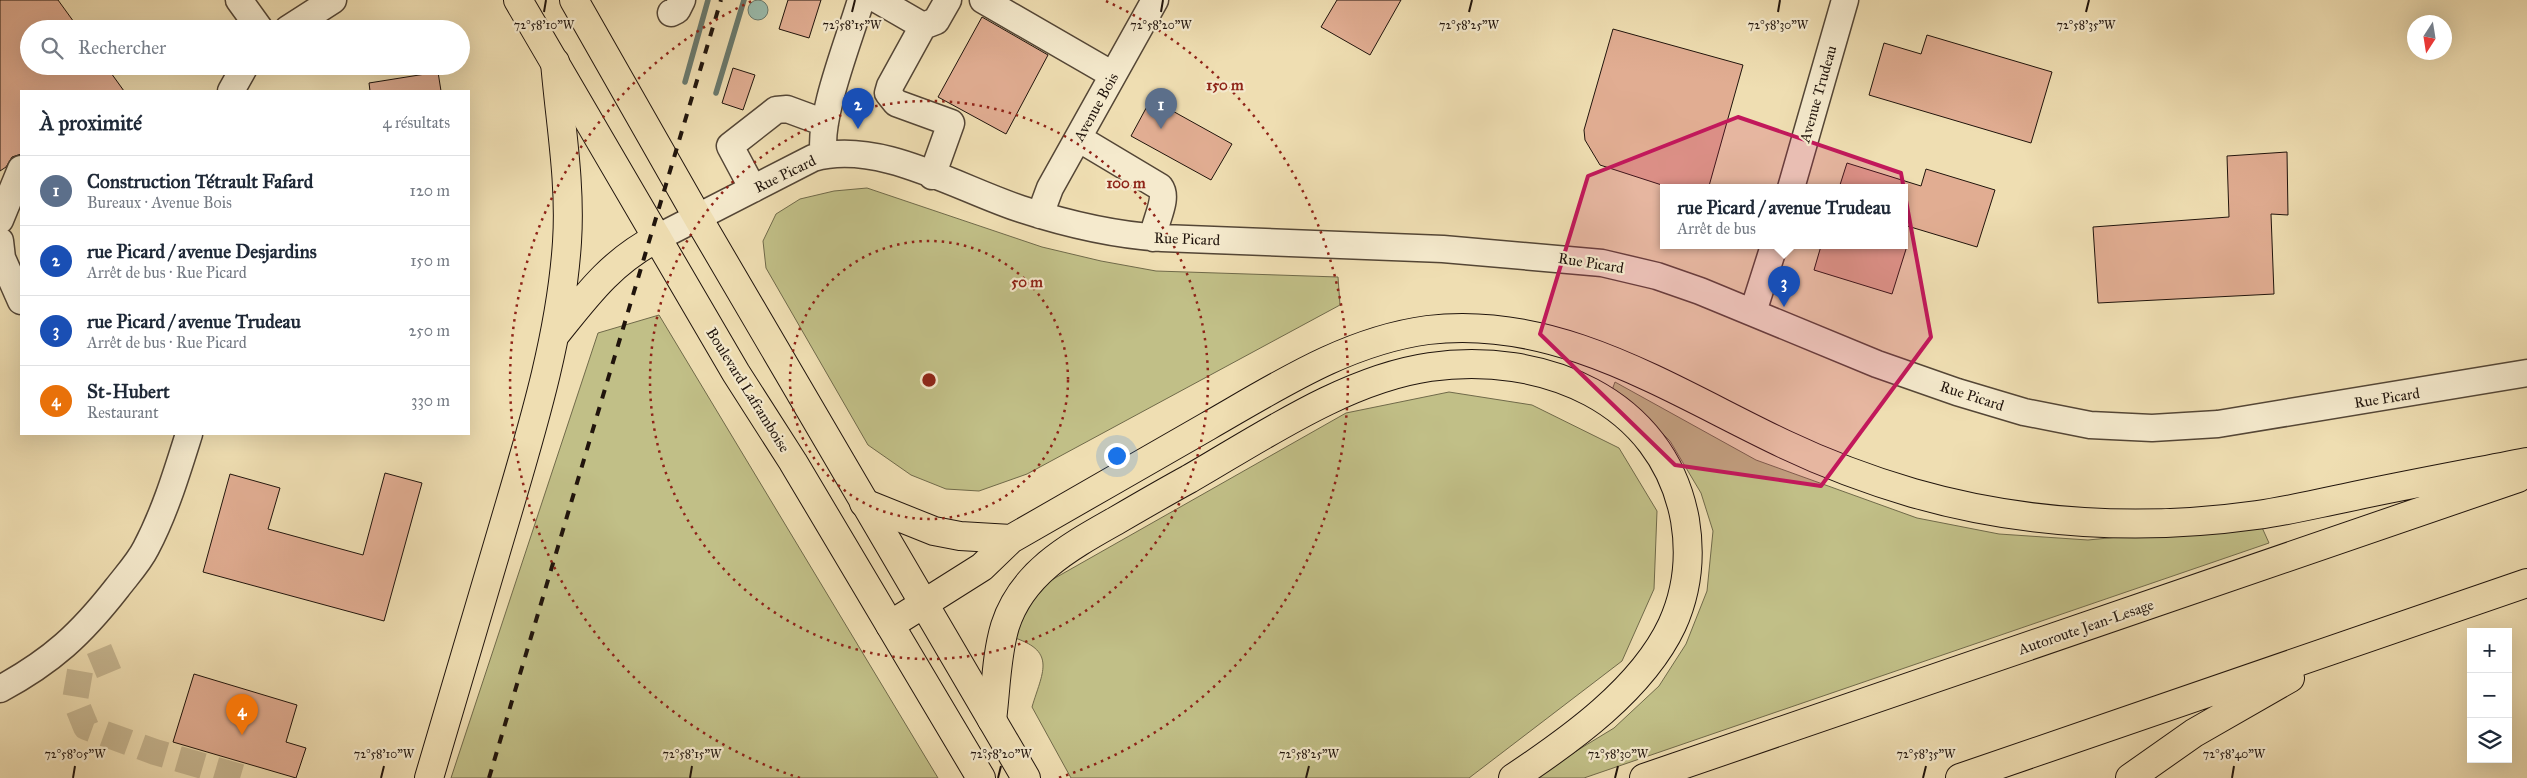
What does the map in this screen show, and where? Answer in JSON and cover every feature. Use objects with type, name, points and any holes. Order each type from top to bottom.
[{"type":"main road","name":"Boulevard Laframboise","points":[[518,0],[736,373],[793,462],[981,778]]},
{"type":"main road","points":[[574,0],[698,218],[1026,778]]},
{"type":"main road","points":[[429,778],[522,464],[552,338],[563,278],[568,217],[567,172],[555,62]]},
{"type":"main road","points":[[552,338],[611,268],[639,247],[657,238]]},
{"type":"main road","points":[[890,625],[982,567],[1011,539],[1327,359],[1357,347],[1400,335],[1444,329],[1497,329],[1539,336],[1569,344],[1616,362],[1801,452],[1845,470],[1942,500],[2034,517],[2128,524],[2254,516],[2527,462]]},
{"type":"main road","points":[[992,720],[1001,640],[1010,611],[1029,582],[1060,554],[1234,453],[1352,389],[1380,378],[1415,369],[1448,365],[1498,365],[1546,374],[1579,386],[1607,401],[1632,420],[1654,444],[1674,480],[1682,505],[1688,544],[1688,570],[1680,605],[1666,637],[1652,658],[1595,716],[1547,755],[1513,778]]},
{"type":"main road","name":"Autoroute Jean-Lesage","points":[[1644,778],[2527,475]]},
{"type":"main road","points":[[864,502],[934,530],[960,536],[1011,539]]},
{"type":"main road","points":[[1960,778],[2527,583]]},
{"type":"main road","points":[[2130,778],[2215,720],[2348,645]]},
{"type":"street","points":[[239,0],[253,20]]},
{"type":"street","points":[[302,20],[333,0]]},
{"type":"street","points":[[824,155],[823,138],[825,123],[861,0]]},
{"type":"street","points":[[878,0],[923,26]]},
{"type":"street","points":[[932,176],[952,123],[896,103],[888,93],[923,26],[936,21],[948,0]]},
{"type":"street","points":[[983,0],[1113,75]]},
{"type":"street","name":"Avenue Bois","points":[[1040,215],[1050,188],[1155,0]]},
{"type":"street","name":"Avenue Trudeau","points":[[1792,184],[1846,0]]},
{"type":"street","points":[[232,90],[240,75]]},
{"type":"street","points":[[753,189],[730,146],[776,110],[787,109],[825,123]]},
{"type":"street","points":[[1078,138],[1160,187],[1164,198],[1154,224],[1153,238]]},
{"type":"street","name":"Rue Picard","points":[[657,238],[798,165],[824,155],[854,154],[872,156],[1040,215],[1092,229],[1153,238],[1427,248],[1584,260],[1657,276],[1753,312],[1877,364],[1981,400],[2046,417],[2111,426],[2152,428],[2218,424],[2527,373]]},
{"type":"street","points":[[0,220],[20,171]]},
{"type":"street","points":[[0,241],[2,258],[20,298]]},
{"type":"street","points":[[1753,312],[1773,249]]},
{"type":"street","points":[[0,689],[35,670],[65,646],[96,615],[146,549],[176,479],[189,435]]},
{"type":"highlighted area","points":[[1738,117],[1901,173],[1931,337],[1821,486],[1675,465],[1540,334],[1588,176]]},
{"type":"shaded area","points":[[758,0],[765,3],[768,10],[765,17],[758,20],[751,17],[748,10],[751,3]]},
{"type":"shaded area","points":[[867,188],[1042,247],[1101,261],[1156,271],[1338,277],[1340,305],[1027,474],[979,491],[946,489],[911,475],[868,445],[766,268],[763,241],[776,214],[800,199],[834,191]]},
{"type":"shaded area","points":[[659,315],[938,778],[451,778],[598,333]]},
{"type":"shaded area","points":[[1615,382],[1756,460],[1917,518],[1999,534],[2088,540],[2260,523],[2269,543],[1584,778],[1532,778],[1614,728],[1659,686],[1686,644],[1707,591],[1713,531],[1701,493],[1670,441],[1644,415],[1612,390]]},
{"type":"shaded area","points":[[1449,392],[1532,405],[1619,448],[1657,511],[1654,589],[1622,661],[1469,778],[1071,778],[1032,707],[1042,674],[1043,665],[1041,657],[1037,650],[1015,638],[1026,608],[1048,582],[1346,413]]},
{"type":"building","points":[[0,0],[58,0],[72,20],[20,20],[20,75],[112,75],[123,90],[20,90],[20,154],[12,157],[6,167],[0,171]]},
{"type":"building","points":[[788,0],[821,0],[809,38],[779,29]]},
{"type":"building","points":[[1337,0],[1401,0],[1370,55],[1321,27]]},
{"type":"building","points":[[982,17],[1048,55],[1006,134],[938,97]]},
{"type":"building","points":[[1613,29],[1743,65],[1710,184],[1660,184],[1600,165],[1585,140],[1584,130]]},
{"type":"building","points":[[1927,35],[2052,72],[2031,143],[1869,95],[1884,43],[1921,54]]},
{"type":"building","points":[[733,68],[755,75],[743,110],[722,103]]},
{"type":"building","points":[[419,75],[438,75],[441,90],[370,90],[369,83]]},
{"type":"building","points":[[1151,99],[1232,144],[1211,180],[1131,136]]},
{"type":"building","points":[[2287,152],[2288,215],[2271,214],[2274,294],[2098,303],[2093,227],[2229,217],[2227,156]]},
{"type":"building","points":[[1847,163],[1921,186],[1926,169],[1995,190],[1977,247],[1908,226],[1908,184],[1840,184]]},
{"type":"building","points":[[1820,249],[1906,249],[1892,294],[1814,270]]},
{"type":"building","points":[[385,473],[422,483],[384,621],[203,572],[230,474],[280,488],[268,529],[363,555]]},
{"type":"building","points":[[194,674],[297,705],[286,742],[306,748],[296,778],[173,742]]},
{"type":"waterway","points":[[685,82],[708,0]]},
{"type":"waterway","points":[[716,93],[744,0]]},
{"type":"tunnel","points":[[116,656],[80,671],[75,700],[86,727],[155,752],[244,778]]},
{"type":"railway","points":[[489,778],[721,0]]},
{"type":"place","name":"rue Picard / avenue Desjardins","points":[[858,129]]},
{"type":"place","name":"Construction Tétrault Fafard","points":[[1161,129]]},
{"type":"place","name":"rue Picard / avenue Trudeau","points":[[1784,307]]},
{"type":"place","name":"St-Hubert","points":[[242,735]]}]
